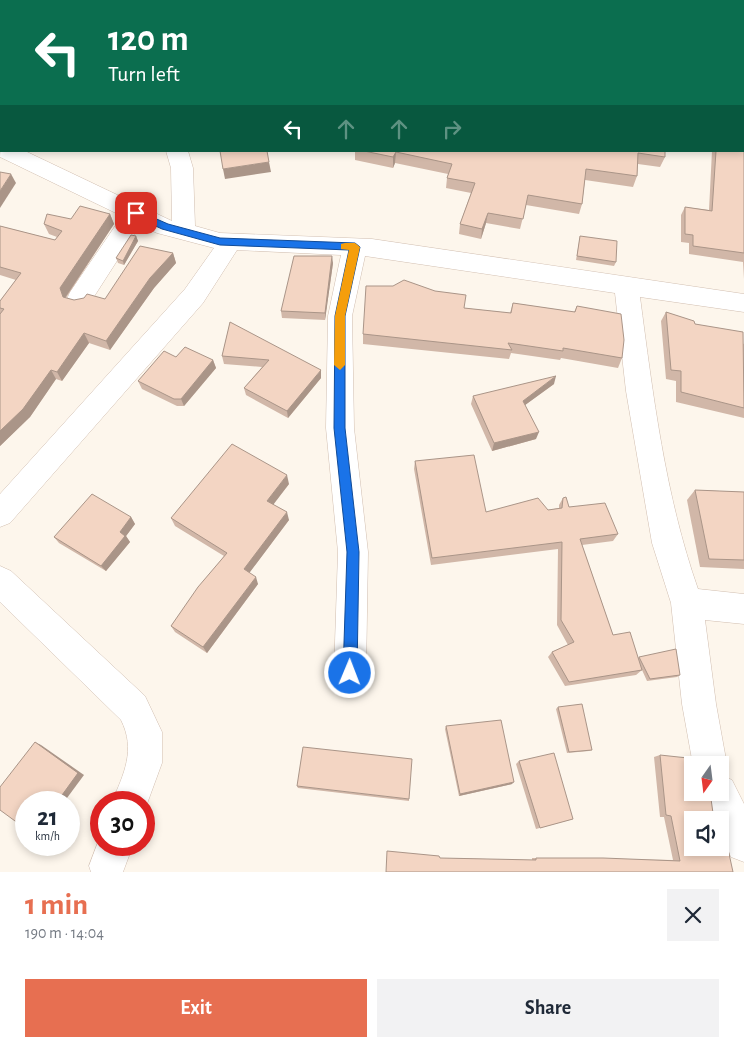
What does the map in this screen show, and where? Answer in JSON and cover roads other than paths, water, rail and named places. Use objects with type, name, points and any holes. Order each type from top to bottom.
[{"type":"street","points":[[8,152],[166,227],[230,242],[355,247],[626,284],[744,303]]},
{"type":"street","points":[[177,152],[182,168],[184,232]]},
{"type":"street","points":[[79,299],[136,213]]},
{"type":"street","points":[[0,514],[77,430],[194,296],[230,242]]},
{"type":"street","points":[[350,673],[353,552],[340,428],[340,316],[355,247]]},
{"type":"street","points":[[626,284],[639,391],[667,543],[687,603],[699,704],[708,756]]},
{"type":"street","points":[[0,580],[133,708],[145,732],[145,763],[134,791]]},
{"type":"street","points":[[687,603],[744,609]]},
{"type":"street","points":[[724,801],[744,844]]}]
